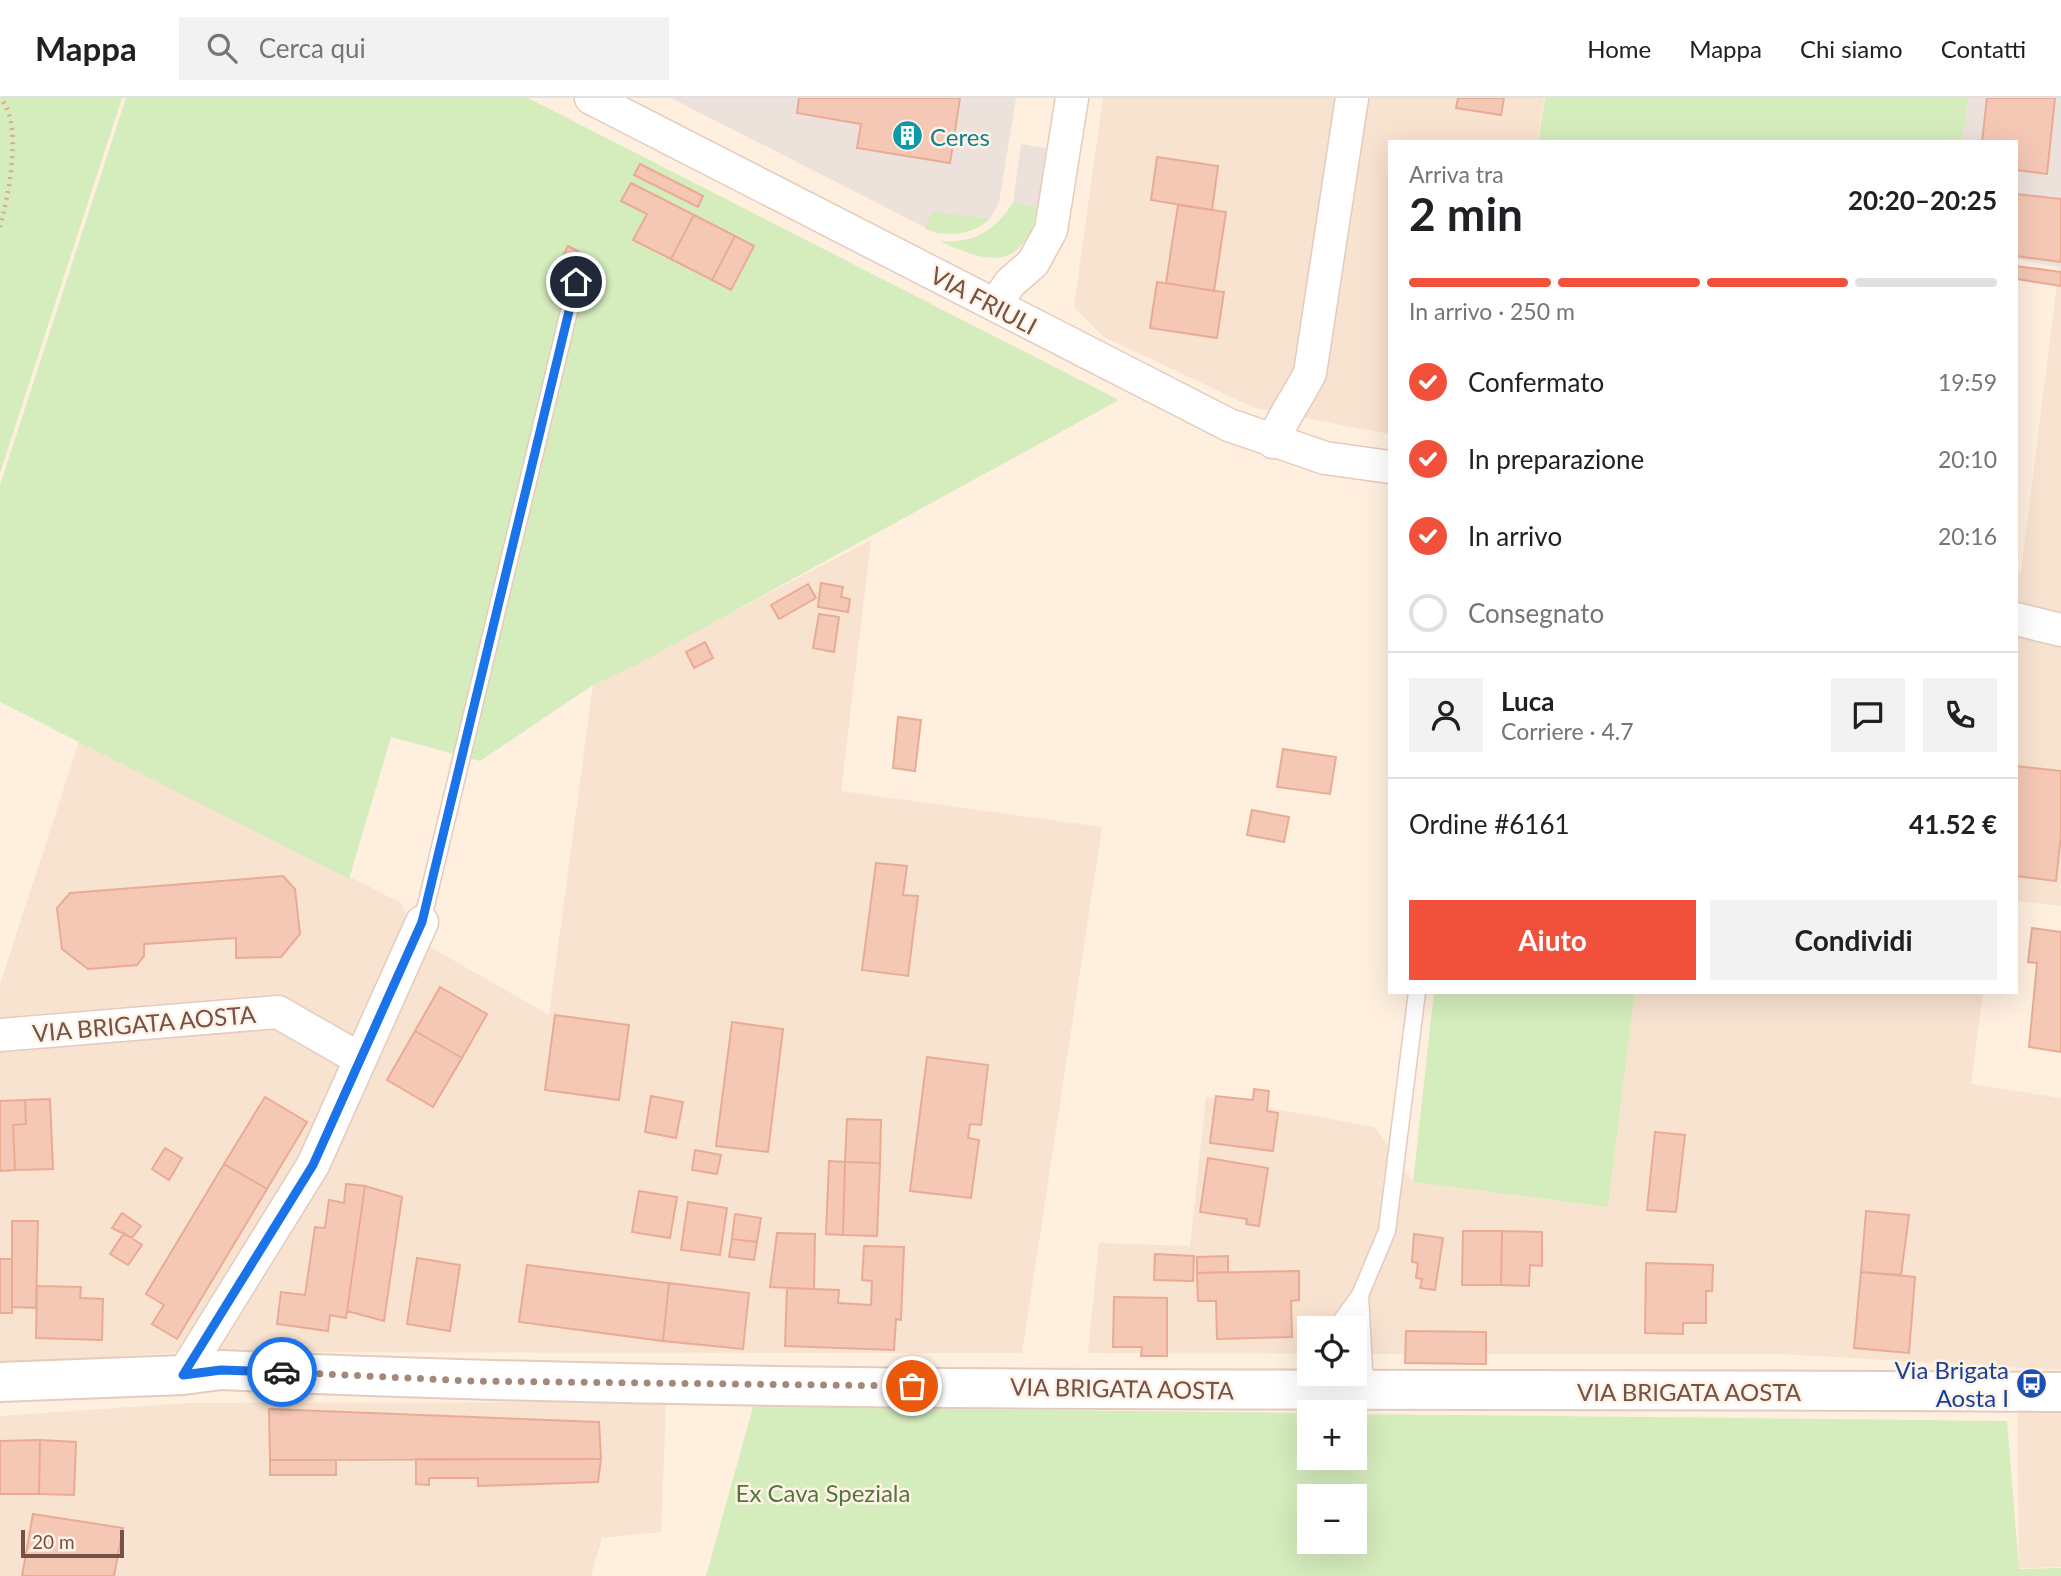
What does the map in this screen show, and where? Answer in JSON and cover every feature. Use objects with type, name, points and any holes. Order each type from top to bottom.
[{"type":"street","name":"VIA FRIULI","points":[[591,98],[1174,399],[1273,442],[1325,458],[1388,467]]},
{"type":"street","points":[[995,305],[1010,283],[1032,263],[1051,230],[1072,98]]},
{"type":"street","points":[[1273,442],[1281,422],[1293,407],[1310,373],[1352,98]]},
{"type":"street","points":[[2018,619],[2061,630]]},
{"type":"street","points":[[183,1375],[313,1165],[422,922]]},
{"type":"street","name":"VIA BRIGATA AOSTA","points":[[0,1035],[278,1012],[360,1059]]},
{"type":"street","name":"VIA BRIGATA AOSTA","points":[[0,1382],[183,1375],[221,1370],[471,1381],[1302,1380],[1371,1391],[2061,1392]]},
{"type":"lane","points":[[422,922],[576,282]]},
{"type":"lane","points":[[1345,1316],[1360,1295],[1387,1231],[1417,994]]},
{"type":"lane","points":[[1360,1295],[1364,1370],[1371,1391]]},
{"type":"path","points":[[0,98],[4,102],[12,131],[10,180],[0,228]]},
{"type":"shaded area","points":[[671,98],[1016,98],[999,203],[990,219],[977,228],[957,234],[936,233]]},
{"type":"shaded area","points":[[1103,98],[1544,98],[1537,140],[1388,140],[1388,434],[1255,408],[1104,337],[1074,307]]},
{"type":"shaded area","points":[[1968,98],[2061,98],[2061,268],[2018,259],[2018,140],[1962,140]]},
{"type":"shaded area","points":[[1021,144],[1046,148],[1038,207],[1013,203]]},
{"type":"shaded area","points":[[2061,268],[2061,906],[2018,901],[2018,573],[2021,572]]},
{"type":"shaded area","points":[[871,540],[841,791],[1102,827],[1022,1353],[188,1352],[0,1364],[0,984],[80,739],[401,903],[418,940],[549,1015],[593,685]]},
{"type":"shaded area","points":[[1635,994],[1983,994],[1971,1084],[2061,1098],[2061,1370],[1782,1354],[1367,1354],[1367,1316],[1297,1316],[1297,1354],[1088,1353],[1099,1243],[1190,1246],[1206,1097],[1375,1127],[1413,1182],[1608,1207]]},
{"type":"shaded area","points":[[666,1402],[661,1532],[602,1538],[591,1576],[0,1576],[0,1416],[190,1403]]},
{"type":"shaded area","points":[[2017,1406],[2061,1406],[2061,1567],[2019,1568]]},
{"type":"green space","points":[[0,98],[122,98],[0,473]]},
{"type":"green space","points":[[126,98],[528,98],[1119,400],[636,665],[593,685],[480,761],[391,737],[349,879],[0,702],[0,485]]},
{"type":"green space","points":[[1545,98],[1968,98],[1962,140],[1538,140]]},
{"type":"green space","points":[[1013,203],[1038,207],[1024,243],[1014,252],[989,258],[940,241],[963,240],[982,234],[1006,213]]},
{"type":"green space","points":[[932,212],[990,219],[967,232],[950,234],[925,229]]},
{"type":"green space","points":[[1434,994],[1635,994],[1608,1207],[1413,1182]]},
{"type":"green space","name":"Ex Cava Speziala","points":[[753,1407],[1297,1413],[1297,1470],[1367,1470],[1367,1414],[2007,1421],[2019,1569],[2061,1568],[2061,1576],[706,1576]]},
{"type":"building","name":"Ceres","points":[[799,98],[960,98],[950,163],[857,148],[861,124],[797,113]]},
{"type":"building","points":[[1458,98],[1504,98],[1501,115],[1456,108]]},
{"type":"building","points":[[1987,98],[2055,98],[2047,174],[2018,170],[2018,140],[1982,140]]},
{"type":"building","points":[[1157,157],[1218,166],[1212,210],[1151,200]]},
{"type":"building","points":[[640,164],[703,196],[698,207],[634,175]]},
{"type":"building","points":[[631,183],[694,215],[671,259],[633,240],[647,214],[621,201]]},
{"type":"building","points":[[2018,194],[2061,199],[2061,262],[2018,256]]},
{"type":"building","points":[[1178,205],[1226,212],[1214,291],[1166,283]]},
{"type":"building","points":[[694,215],[735,236],[712,280],[671,259]]},
{"type":"building","points":[[735,236],[754,246],[731,290],[712,280]]},
{"type":"building","points":[[568,246],[593,259],[586,273],[561,260]]},
{"type":"building","points":[[2018,266],[2061,272],[2061,286],[2018,279]]},
{"type":"building","points":[[1157,282],[1224,292],[1217,338],[1150,328]]},
{"type":"building","points":[[821,583],[843,587],[841,597],[850,599],[848,612],[818,607]]},
{"type":"building","points":[[808,584],[816,598],[779,619],[771,605]]},
{"type":"building","points":[[819,614],[839,617],[834,652],[813,648]]},
{"type":"building","points":[[705,642],[713,658],[694,668],[686,652]]},
{"type":"building","points":[[898,717],[921,720],[915,771],[893,768]]},
{"type":"building","points":[[1283,749],[1336,757],[1330,794],[1277,787]]},
{"type":"building","points":[[2018,766],[2061,771],[2061,835],[2056,881],[2018,876]]},
{"type":"building","points":[[1252,810],[1289,817],[1284,842],[1247,835]]},
{"type":"building","points":[[876,863],[907,866],[903,895],[918,896],[908,976],[862,970]]},
{"type":"building","points":[[283,876],[295,889],[300,934],[281,957],[236,958],[236,938],[144,944],[144,956],[137,965],[88,969],[62,949],[57,908],[70,893]]},
{"type":"building","points":[[2032,928],[2061,932],[2061,1052],[2029,1047],[2037,963],[2028,962]]},
{"type":"building","points":[[440,987],[487,1014],[462,1058],[415,1031]]},
{"type":"building","points":[[555,1015],[629,1025],[619,1100],[545,1090]]},
{"type":"building","points":[[732,1022],[783,1029],[768,1152],[716,1146]]},
{"type":"building","points":[[415,1031],[462,1058],[433,1107],[387,1080]]},
{"type":"building","points":[[927,1057],[988,1065],[981,1125],[970,1124],[968,1138],[979,1140],[971,1198],[910,1191]]},
{"type":"building","points":[[1254,1089],[1269,1091],[1267,1111],[1278,1113],[1273,1151],[1210,1143],[1216,1096],[1253,1100]]},
{"type":"building","points":[[651,1096],[683,1102],[676,1138],[645,1132]]},
{"type":"building","points":[[265,1097],[307,1122],[267,1189],[224,1164]]},
{"type":"building","points":[[50,1099],[53,1169],[15,1170],[13,1125],[26,1124],[25,1100]]},
{"type":"building","points":[[25,1100],[26,1124],[13,1125],[15,1170],[0,1171],[0,1101]]},
{"type":"building","points":[[847,1119],[881,1120],[880,1163],[845,1162]]},
{"type":"building","points":[[1655,1132],[1685,1135],[1676,1212],[1647,1210]]},
{"type":"building","points":[[165,1148],[182,1158],[169,1180],[152,1169]]},
{"type":"building","points":[[695,1150],[721,1155],[717,1174],[692,1170]]},
{"type":"building","points":[[1208,1158],[1268,1168],[1259,1226],[1246,1224],[1247,1219],[1200,1212]]},
{"type":"building","points":[[829,1161],[845,1162],[843,1235],[826,1234]]},
{"type":"building","points":[[845,1162],[880,1163],[877,1236],[843,1235]]},
{"type":"building","points":[[224,1164],[267,1189],[177,1339],[152,1324],[164,1305],[146,1294]]},
{"type":"building","points":[[346,1184],[365,1186],[346,1318],[330,1315],[328,1331],[277,1324],[281,1292],[305,1295],[315,1227],[325,1228],[329,1200],[344,1203]]},
{"type":"building","points":[[365,1186],[402,1197],[384,1321],[347,1311]]},
{"type":"building","points":[[639,1191],[677,1197],[670,1238],[632,1232]]},
{"type":"building","points":[[688,1202],[727,1208],[720,1255],[681,1250]]},
{"type":"building","points":[[1866,1211],[1909,1215],[1901,1275],[1861,1272]]},
{"type":"building","points":[[122,1213],[141,1226],[132,1238],[112,1228]]},
{"type":"building","points":[[735,1214],[761,1218],[757,1242],[732,1239]]},
{"type":"building","points":[[12,1221],[38,1221],[36,1308],[12,1307]]},
{"type":"building","points":[[1463,1231],[1502,1231],[1501,1285],[1462,1285]]},
{"type":"building","points":[[1502,1231],[1542,1232],[1542,1266],[1530,1265],[1529,1286],[1501,1285]]},
{"type":"building","points":[[124,1233],[142,1245],[128,1265],[110,1254]]},
{"type":"building","points":[[777,1233],[815,1234],[814,1289],[770,1287]]},
{"type":"building","points":[[1414,1234],[1443,1238],[1435,1290],[1420,1288],[1422,1279],[1416,1278],[1418,1263],[1412,1262]]},
{"type":"building","points":[[732,1239],[757,1242],[754,1260],[729,1257]]},
{"type":"building","points":[[864,1246],[904,1247],[901,1320],[896,1319],[894,1350],[785,1346],[787,1288],[839,1290],[838,1303],[871,1305],[872,1281],[862,1280]]},
{"type":"building","points":[[1155,1254],[1194,1256],[1193,1281],[1154,1280]]},
{"type":"building","points":[[1228,1256],[1228,1272],[1197,1273],[1197,1257]]},
{"type":"building","points":[[417,1258],[460,1265],[450,1331],[407,1324]]},
{"type":"building","points":[[0,1259],[12,1259],[12,1313],[0,1313]]},
{"type":"building","points":[[1646,1263],[1713,1265],[1712,1291],[1706,1291],[1706,1323],[1683,1323],[1683,1334],[1645,1333]]},
{"type":"building","points":[[527,1265],[669,1283],[663,1341],[519,1322]]},
{"type":"building","points":[[1299,1271],[1299,1300],[1291,1301],[1292,1337],[1217,1339],[1216,1301],[1198,1301],[1197,1273]]},
{"type":"building","points":[[1861,1272],[1915,1277],[1909,1353],[1854,1348]]},
{"type":"building","points":[[669,1283],[749,1293],[743,1349],[663,1341]]},
{"type":"building","points":[[37,1286],[81,1287],[80,1298],[103,1299],[102,1340],[36,1338]]},
{"type":"building","points":[[1114,1297],[1167,1298],[1167,1356],[1141,1356],[1142,1347],[1113,1347]]},
{"type":"building","points":[[1406,1331],[1486,1332],[1486,1364],[1405,1363]]},
{"type":"building","points":[[269,1409],[599,1422],[601,1459],[270,1460]]},
{"type":"building","points":[[40,1440],[76,1442],[74,1495],[39,1494]]},
{"type":"building","points":[[40,1440],[39,1494],[0,1494],[0,1441]]},
{"type":"building","points":[[416,1459],[601,1459],[598,1482],[478,1486],[478,1478],[429,1478],[429,1485],[416,1484]]},
{"type":"building","points":[[270,1460],[336,1460],[336,1475],[270,1475]]},
{"type":"building","points":[[33,1514],[123,1528],[114,1576],[22,1576]]},
{"type":"way so far","points":[[282,1372],[471,1381],[912,1386]]},
{"type":"place","name":"Ceres","points":[[907,136]]},
{"type":"place","name":"Via Brigata Aosta I","points":[[2032,1383]]},
{"type":"route","points":[[282,1372],[221,1370],[183,1375],[313,1165],[422,922],[576,282]]}]
